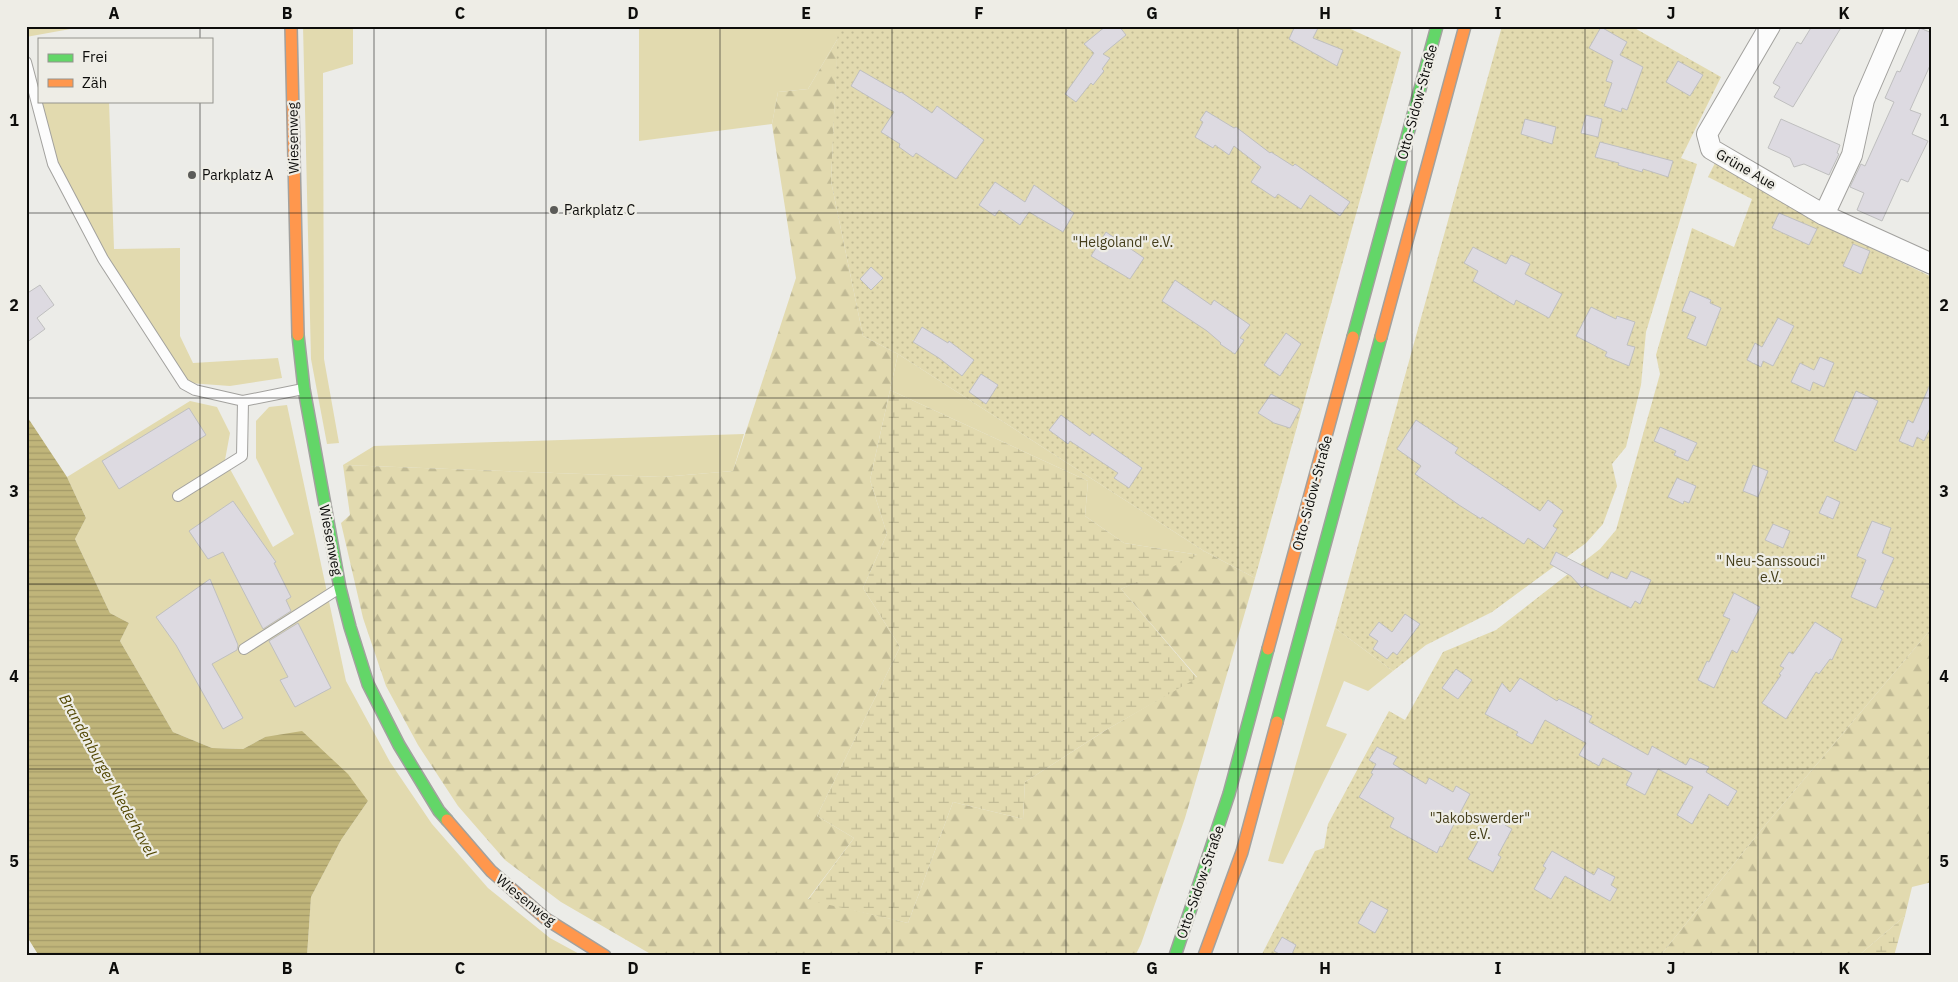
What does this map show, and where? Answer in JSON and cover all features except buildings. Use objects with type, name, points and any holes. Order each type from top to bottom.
[{"type":"main road","name":"Wiesenweg","points":[[291,26],[298,343],[304,389],[340,588],[368,684],[399,745],[439,811],[491,871],[546,919],[604,956]]},
{"type":"main road","name":"Otto-Sidow-Straße","points":[[1175,956],[1232,785],[1438,26]]},
{"type":"main road","name":"Otto-Sidow-Straße","points":[[1204,956],[1242,852],[1465,26]]},
{"type":"street","name":"Grüne Aue","points":[[1770,26],[1707,134],[1711,149],[1824,215],[1932,264]]},
{"type":"street","points":[[1824,215],[1852,155],[1864,100],[1896,26]]},
{"type":"lane","points":[[26,62],[53,164],[103,259],[184,384],[195,390],[243,401],[304,389]]},
{"type":"lane","points":[[178,496],[242,456],[243,401]]},
{"type":"lane","points":[[244,649],[340,588]]},
{"type":"green space","points":[[26,26],[87,26],[26,37]]},
{"type":"green space","points":[[303,26],[353,26],[353,64],[323,73],[324,359],[339,443],[327,444],[311,359]]},
{"type":"green space","points":[[639,26],[838,26],[838,38],[808,89],[778,92],[772,124],[639,141]]},
{"type":"green space","name":"\"Helgoland\" e.V.","points":[[838,26],[1344,26],[1401,52],[1255,578],[1204,551],[898,354],[863,336],[831,181]]},
{"type":"green space","points":[[1502,26],[1631,26],[1721,77],[1681,158],[1697,164],[1646,332],[1641,385],[1626,447],[1612,464],[1617,486],[1603,524],[1586,543],[1492,612],[1426,645],[1393,671],[1335,628]]},
{"type":"green space","points":[[838,38],[831,181],[863,336],[898,354],[870,480],[887,534],[863,588],[900,647],[817,816],[854,838],[808,899],[908,923],[953,802],[1023,819],[1025,782],[1106,730],[1197,677],[1121,589],[1204,551],[1255,578],[1185,818],[1141,944],[1135,956],[654,956],[561,902],[505,860],[458,806],[418,745],[386,686],[363,618],[341,523],[350,515],[343,465],[662,477],[733,471],[796,278],[772,124],[778,92],[808,89]]},
{"type":"green space","points":[[42,102],[109,102],[114,249],[180,248],[180,336],[193,363],[278,358],[282,378],[230,386],[189,383],[107,256],[57,163]]},
{"type":"green space","name":"\" Neu-Sanssouci\" e.V.","points":[[1716,161],[1813,220],[1932,277],[1932,628],[1762,829],[1660,956],[1261,956],[1315,851],[1324,848],[1328,824],[1389,711],[1405,720],[1443,652],[1496,630],[1600,549],[1616,530],[1660,374],[1656,355],[1692,228],[1734,247],[1752,199],[1708,177]]},
{"type":"green space","points":[[898,354],[1204,551],[1199,555],[1124,543],[1085,516],[1088,481],[890,390]]},
{"type":"green space","points":[[890,390],[1088,481],[1085,516],[1124,543],[1199,555],[1121,589],[1197,678],[1106,730],[1025,782],[1023,819],[953,802],[908,923],[808,900],[854,838],[817,816],[900,647],[863,588],[887,534],[870,480]]},
{"type":"green space","points":[[190,401],[217,407],[230,433],[225,460],[273,547],[294,534],[256,458],[256,421],[269,407],[287,405],[346,681],[390,762],[432,824],[488,888],[550,938],[583,956],[307,956],[311,897],[341,840],[368,801],[265,737],[243,749],[212,748],[173,732],[120,641],[129,623],[110,613],[75,539],[86,518],[67,477]]},
{"type":"green space","points":[[744,434],[733,471],[662,477],[343,465],[374,446]]},
{"type":"green space","points":[[1335,628],[1393,671],[1368,691],[1344,681],[1326,726],[1347,734],[1283,864],[1268,861]]},
{"type":"green space","points":[[1932,628],[1932,882],[1912,887],[1905,916],[1858,956],[1660,956],[1762,829]]},
{"type":"green space","points":[[1905,916],[1894,956],[1858,956]]},
{"type":"water","name":"Brandenburger Niederhavel","points":[[26,415],[67,477],[86,518],[75,539],[110,613],[129,623],[120,641],[173,732],[212,748],[243,749],[265,737],[302,731],[348,774],[368,801],[341,840],[311,897],[307,956],[39,956],[26,935]]},
{"type":"traffic: fast","points":[[1353,337],[1437,26]]},
{"type":"traffic: fast","points":[[298,335],[304,389],[340,588],[350,627],[368,684],[399,745],[439,811],[447,820]]},
{"type":"traffic: fast","points":[[1277,722],[1381,337]]},
{"type":"traffic: fast","points":[[1175,956],[1229,794],[1268,649]]},
{"type":"traffic: slow","points":[[291,26],[298,335]]},
{"type":"traffic: slow","points":[[1381,337],[1465,26]]},
{"type":"traffic: slow","points":[[1268,649],[1353,337]]},
{"type":"traffic: slow","points":[[1204,956],[1242,852],[1277,722]]},
{"type":"traffic: slow","points":[[447,820],[491,871],[546,919],[605,956]]},
{"type":"place","name":"Parkplatz A","points":[[192,175]]},
{"type":"place","name":"Parkplatz C","points":[[554,210]]},
{"type":"park label","name":"\"Jakobswerder\" e.V.","points":[[1480,826]]}]
